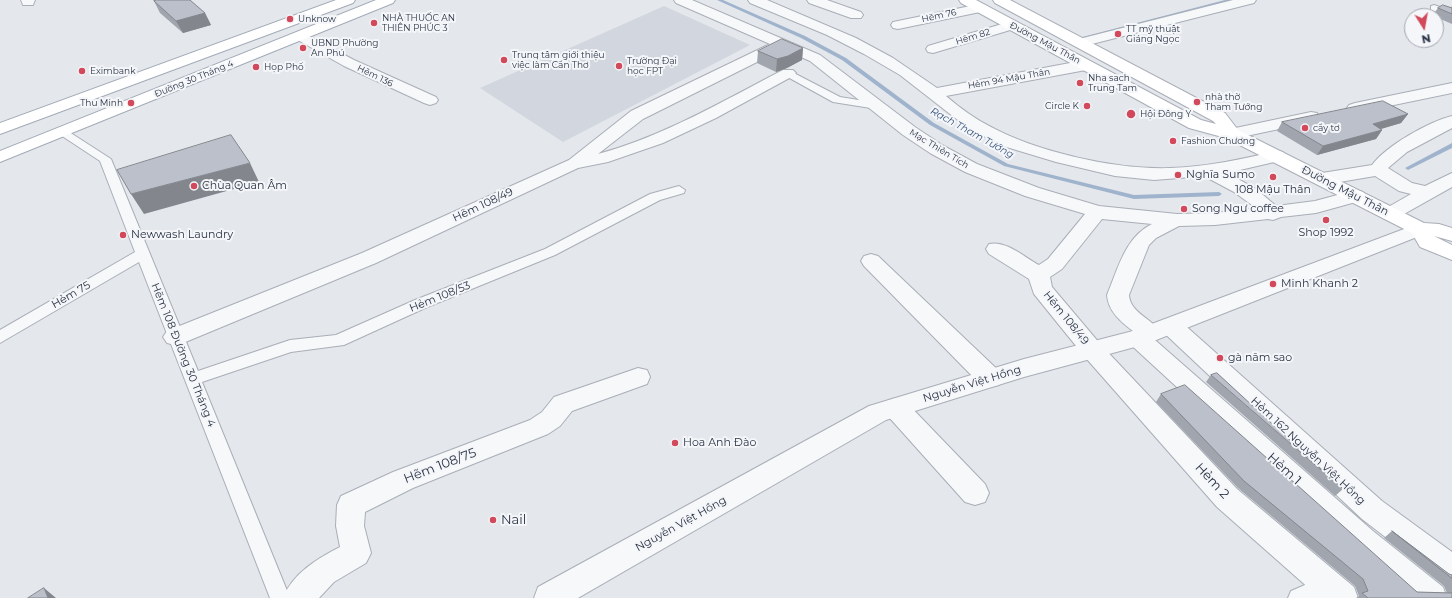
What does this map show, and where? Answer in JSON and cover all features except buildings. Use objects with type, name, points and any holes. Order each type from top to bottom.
[{"type":"main road","name":"Đường 30 Tháng 4","points":[[0,129],[348,0]]},
{"type":"main road","name":"Đường 30 Tháng 4","points":[[0,157],[388,0]]},
{"type":"main road","name":"Đường Mậu Thân","points":[[966,0],[1195,124],[1232,134],[1390,214],[1437,231],[1427,242],[1452,253]]},
{"type":"main road","name":"Đường Mậu Thân","points":[[1000,0],[1219,117],[1232,134]]},
{"type":"street","name":"Mạc Thiên Tích","points":[[681,0],[815,58],[931,146],[971,168],[1032,192],[1097,212],[1177,220],[1215,219],[1273,214],[1316,207],[1356,196]]},
{"type":"street","points":[[754,0],[869,51],[905,72],[963,120],[987,132],[1031,149],[1075,162],[1120,171],[1153,174],[1204,170],[1277,156]]},
{"type":"street","points":[[814,0],[856,15]]},
{"type":"street","points":[[1080,43],[1249,0]]},
{"type":"street","name":"Hẽm 76","points":[[898,25],[980,8]]},
{"type":"street","name":"Hẽm 82","points":[[933,49],[1012,25]]},
{"type":"street","name":"Hẽm 136","points":[[301,36],[349,64],[430,100]]},
{"type":"street","points":[[573,164],[637,115],[782,44]]},
{"type":"street","name":"Hẻm 94 Mậu Thân","points":[[932,94],[1086,65]]},
{"type":"street","name":"Hẽm 108/49","points":[[176,337],[369,258],[573,164],[599,160],[650,144],[788,73]]},
{"type":"street","points":[[1232,134],[1452,88]]},
{"type":"street","points":[[1378,170],[1381,163],[1405,146],[1452,121]]},
{"type":"street","points":[[1204,170],[1240,186],[1256,197],[1273,214]]},
{"type":"street","points":[[1322,179],[1378,170],[1406,187],[1428,192]]},
{"type":"street","points":[[1390,214],[1452,179]]},
{"type":"street","points":[[996,249],[1039,275],[1055,264],[1097,212]]},
{"type":"street","points":[[1153,332],[1124,310],[1119,303],[1118,295],[1140,242],[1149,233],[1177,220]]},
{"type":"street","name":"Nguyễn Việt Hồng","points":[[550,598],[878,413],[990,378],[1093,351],[1153,332],[1437,231]]},
{"type":"street","points":[[871,261],[990,378]]},
{"type":"street","name":"Hẽm 108/49","points":[[1039,275],[1042,289],[1093,351]]},
{"type":"street","name":"Hẻm 162 Nguyễn Việt Hồng","points":[[1153,332],[1372,510],[1452,570]]},
{"type":"street","name":"Hẻm 1","points":[[1153,332],[1363,540],[1432,598]]},
{"type":"street","name":"Hẻm 2","points":[[1093,351],[1227,498],[1336,591]]},
{"type":"street","name":"Hẽm 108/75","points":[[298,598],[323,572],[356,553],[350,526],[351,505],[403,480],[539,427],[551,419],[563,404],[638,377]]},
{"type":"street","points":[[896,408],[975,493]]},
{"type":"lane","points":[[788,73],[837,100],[877,106]]},
{"type":"lane","name":"Hẽm 108 Đường 30 Tháng 4","points":[[62,132],[105,159],[280,598]]},
{"type":"lane","name":"Hẻm 108/53","points":[[192,379],[290,346],[338,341],[420,304],[550,252],[655,197],[679,190]]},
{"type":"lane","name":"Hẻm 75","points":[[0,337],[142,254]]},
{"type":"lane","points":[[1298,598],[1336,591]]},
{"type":"shaded area","name":"Trường Đại học FPT","points":[[664,6],[750,45],[563,142],[480,88]]},
{"type":"waterway","name":"Rạch Tham Tướng","points":[[719,0],[803,37],[844,59],[932,124],[1006,165],[1134,197],[1219,194]]},
{"type":"waterway","points":[[1078,39],[1231,0]]},
{"type":"waterway","name":"Rạch Tham Tướng","points":[[1408,168],[1452,145]]},
{"type":"place","name":"Unknow","points":[[290,19]]},
{"type":"place","name":"NHÀ THUỐC AN THIÊN PHÚC 3","points":[[374,23]]},
{"type":"place","name":"TT mỹ thuật Giáng Ngọc","points":[[1118,34]]},
{"type":"place","name":"UBND Phường An Phú","points":[[303,48]]},
{"type":"place","name":"Trung tâm giới thiệu việc làm Cần Thơ","points":[[504,60]]},
{"type":"place","name":"Trường Đại học FPT","points":[[619,66]]},
{"type":"place","name":"Họp Phố","points":[[256,67]]},
{"type":"place","name":"Eximbank","points":[[82,71]]},
{"type":"place","name":"Nha sach Trung Tam","points":[[1080,83]]},
{"type":"place","name":"nhà thờ Tham Tướng","points":[[1197,102]]},
{"type":"place","name":"Thu Minh","points":[[131,103]]},
{"type":"place","name":"Circle K","points":[[1087,106]]},
{"type":"place","name":"Hội Đông Y","points":[[1131,114]]},
{"type":"place","name":"cầy tơ","points":[[1305,128]]},
{"type":"place","name":"Fashion Chương","points":[[1173,141]]},
{"type":"place","name":"Nghĩa Sumo","points":[[1178,175]]},
{"type":"place","name":"108 Mậu Thân","points":[[1273,177]]},
{"type":"place","name":"Chùa Quan Âm","points":[[194,186]]},
{"type":"place","name":"Song Ngư coffee","points":[[1184,209]]},
{"type":"place","name":"Shop 1992","points":[[1326,220]]},
{"type":"place","name":"Newwash Laundry","points":[[123,235]]},
{"type":"place","name":"Minh Khanh 2","points":[[1273,284]]},
{"type":"place","name":"gà năm sao","points":[[1220,358]]},
{"type":"place","name":"Hoa Anh Đào","points":[[675,443]]},
{"type":"place","name":"Nail","points":[[493,520]]}]
